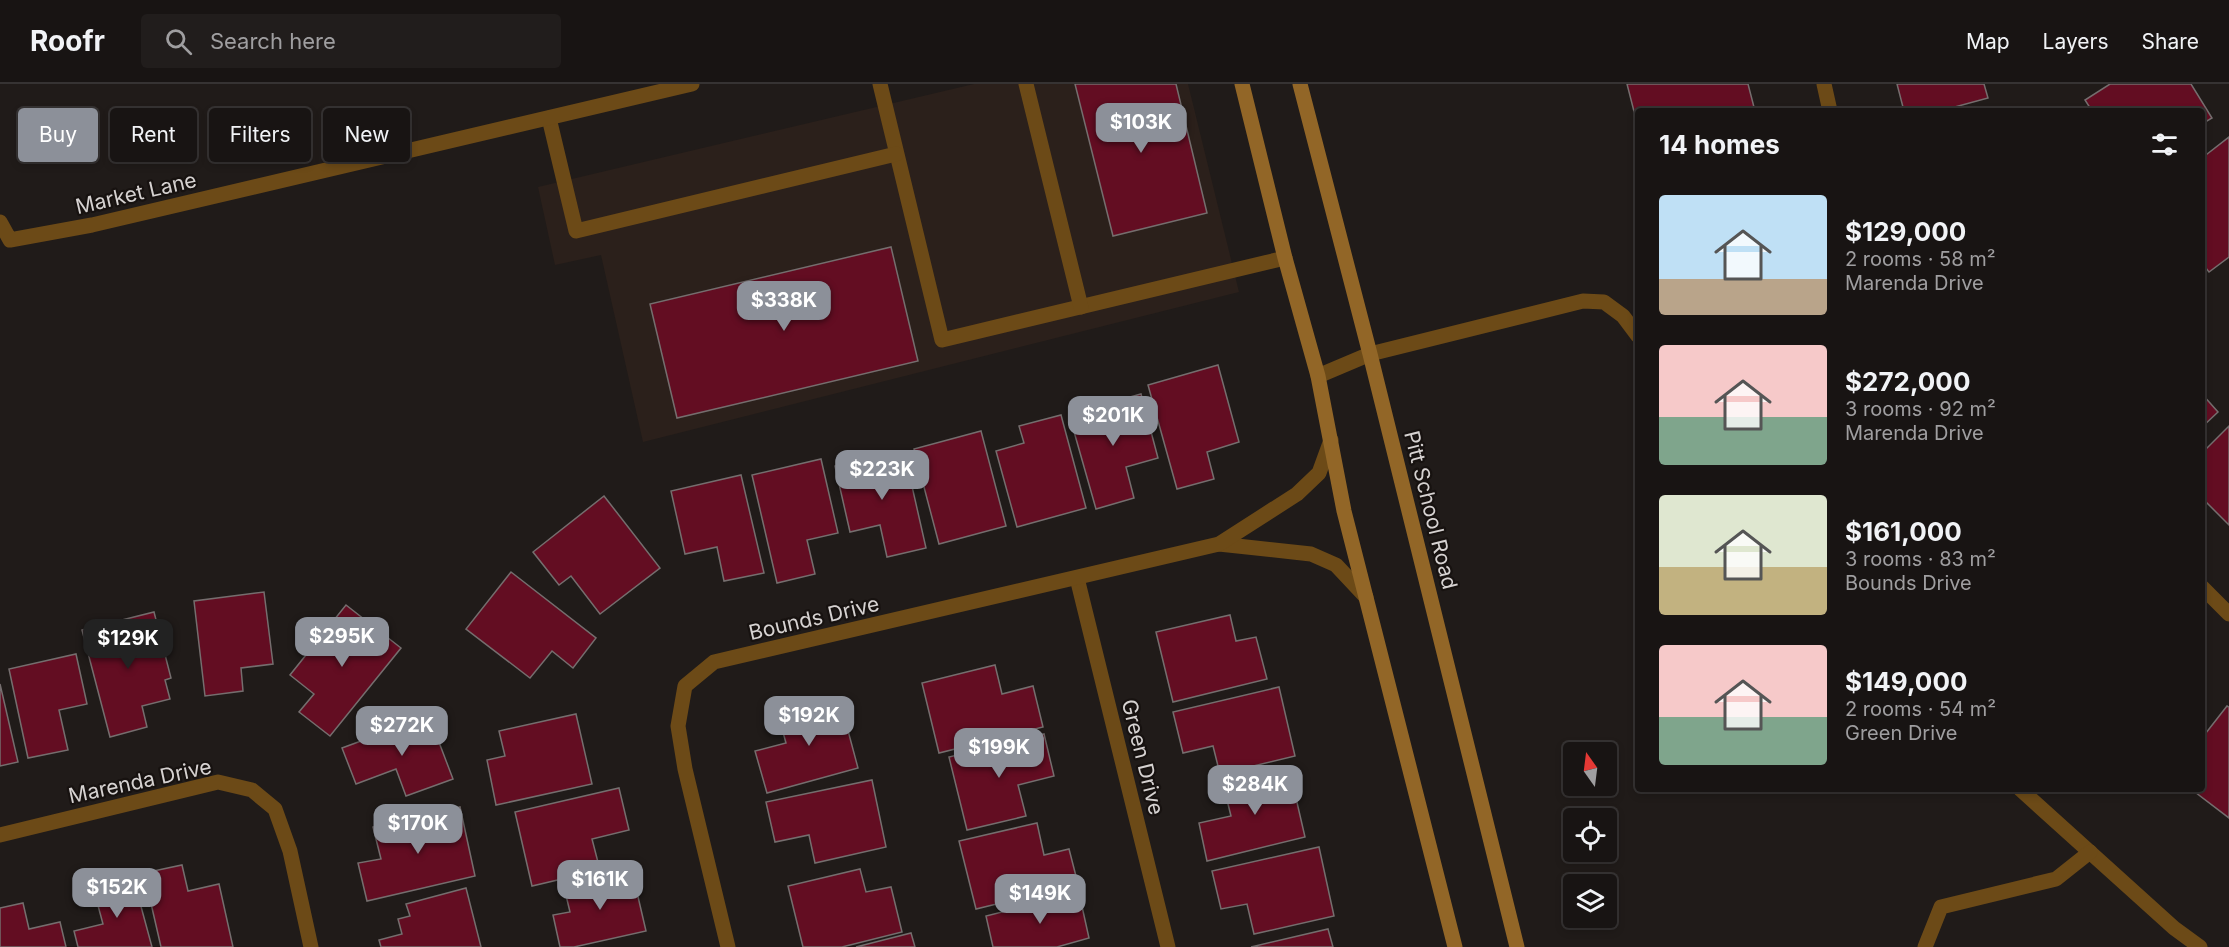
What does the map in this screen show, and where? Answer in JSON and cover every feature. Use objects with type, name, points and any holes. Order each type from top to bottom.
[{"type":"main road","points":[[1242,84],[1285,258],[1318,376],[1344,511],[1455,947]]},
{"type":"main road","name":"Pitt School Road","points":[[1300,84],[1370,354],[1517,947]]},
{"type":"street","points":[[880,84],[942,340],[1285,258]]},
{"type":"street","points":[[1026,84],[1081,307]]},
{"type":"street","points":[[1824,84],[1829,108]]},
{"type":"street","name":"Market Lane","points":[[0,222],[10,240],[104,223],[687,85]]},
{"type":"street","points":[[549,118],[576,231],[896,154]]},
{"type":"street","points":[[1318,376],[1370,354],[1583,301],[1604,302],[1623,316],[1635,332]]},
{"type":"street","name":"Bounds Drive","points":[[728,947],[683,758],[678,726],[685,686],[714,662],[1219,544],[1297,494],[1319,474],[1330,440]]},
{"type":"street","name":"Bounds Drive","points":[[1219,544],[1311,554],[1336,565],[1366,597]]},
{"type":"street","name":"Green Drive","points":[[1077,578],[1168,947]]},
{"type":"street","points":[[2205,590],[2229,614]]},
{"type":"street","name":"Marenda Drive","points":[[0,835],[218,782],[252,790],[275,809],[290,851],[311,947]]},
{"type":"street","points":[[2023,792],[2174,928],[2200,947]]},
{"type":"street","points":[[1925,947],[1941,907],[2056,879],[2090,852]]},
{"type":"shaded area","points":[[974,84],[1188,84],[1239,292],[643,442],[601,255],[555,265],[538,187]]},
{"type":"building","points":[[1075,84],[1176,84],[1207,213],[1113,236]]},
{"type":"building","points":[[1627,84],[1748,84],[1754,108],[1635,108],[1635,115]]},
{"type":"building","points":[[1897,84],[1984,84],[1988,98],[1951,108],[1903,108]]},
{"type":"building","points":[[2110,84],[2191,84],[2212,118],[2205,122],[2205,108],[2090,108],[2085,100]]},
{"type":"building","points":[[2229,137],[2229,257],[2209,272],[2205,267],[2205,156]]},
{"type":"building","points":[[891,247],[918,361],[677,418],[650,304]]},
{"type":"building","points":[[1218,365],[1239,442],[1207,452],[1214,479],[1177,489],[1148,385]]},
{"type":"building","points":[[1141,394],[1158,458],[1126,467],[1134,498],[1096,509],[1069,414]]},
{"type":"building","points":[[2205,397],[2218,412],[2205,424]]},
{"type":"building","points":[[1061,415],[1086,508],[1017,527],[996,451],[1024,443],[1019,426]]},
{"type":"building","points":[[2229,426],[2229,525],[2205,501],[2205,450]]},
{"type":"building","points":[[981,431],[1006,526],[939,544],[914,449]]},
{"type":"building","points":[[904,451],[926,548],[887,557],[880,525],[850,532],[835,466]]},
{"type":"building","points":[[821,459],[838,533],[807,540],[815,574],[777,583],[752,475]]},
{"type":"building","points":[[741,475],[764,573],[724,581],[717,547],[685,554],[671,491]]},
{"type":"building","points":[[604,496],[660,568],[600,614],[571,576],[559,585],[533,552]]},
{"type":"building","points":[[511,572],[596,638],[573,668],[552,651],[530,678],[466,629]]},
{"type":"building","points":[[264,592],[273,664],[241,668],[243,691],[205,696],[194,601]]},
{"type":"building","points":[[346,605],[401,648],[330,736],[299,712],[314,694],[290,675]]},
{"type":"building","points":[[154,612],[171,678],[165,680],[170,699],[142,706],[147,727],[110,737],[82,630]]},
{"type":"building","points":[[1230,615],[1236,641],[1256,637],[1267,679],[1173,702],[1156,632]]},
{"type":"building","points":[[76,654],[87,704],[59,710],[68,750],[28,758],[9,669]]},
{"type":"building","points":[[995,665],[1002,694],[1033,686],[1043,727],[939,753],[922,683]]},
{"type":"building","points":[[0,684],[18,762],[0,766]]},
{"type":"building","points":[[1279,687],[1295,756],[1220,774],[1213,746],[1183,753],[1173,712]]},
{"type":"building","points":[[839,697],[858,768],[767,793],[755,751],[786,743],[778,714]]},
{"type":"building","points":[[2227,706],[2229,707],[2229,818],[2195,792],[2205,792],[2205,734]]},
{"type":"building","points":[[576,714],[592,784],[496,805],[487,760],[505,756],[499,731]]},
{"type":"building","points":[[429,716],[453,779],[406,796],[396,769],[356,784],[342,748]]},
{"type":"building","points":[[1044,734],[1054,776],[1018,785],[1026,816],[967,830],[949,757]]},
{"type":"building","points":[[1289,768],[1305,837],[1207,861],[1199,823],[1231,816],[1223,784]]},
{"type":"building","points":[[872,780],[886,847],[815,863],[809,835],[775,842],[766,802]]},
{"type":"building","points":[[619,788],[629,830],[592,839],[600,870],[532,886],[515,812]]},
{"type":"building","points":[[460,807],[475,876],[367,901],[358,863],[381,859],[373,827]]},
{"type":"building","points":[[1037,823],[1044,855],[1069,849],[1078,884],[976,909],[959,841]]},
{"type":"building","points":[[1319,847],[1334,916],[1254,934],[1247,904],[1221,909],[1212,871]]},
{"type":"building","points":[[182,865],[188,891],[219,884],[233,947],[161,947],[144,873]]},
{"type":"building","points":[[860,869],[866,892],[891,887],[902,932],[842,947],[803,947],[788,886]]},
{"type":"building","points":[[632,871],[646,931],[574,947],[560,947],[553,915],[570,912],[564,887]]},
{"type":"building","points":[[133,877],[152,947],[78,947],[74,931],[103,924],[93,887]]},
{"type":"building","points":[[466,888],[481,947],[381,947],[379,940],[402,934],[398,919],[410,916],[406,904]]},
{"type":"building","points":[[1079,893],[1089,938],[1057,947],[993,947],[986,916]]},
{"type":"building","points":[[23,903],[29,929],[60,922],[66,947],[0,947],[0,908]]},
{"type":"building","points":[[1328,929],[1333,947],[1251,947]]},
{"type":"building","points":[[911,933],[915,947],[856,947]]}]
